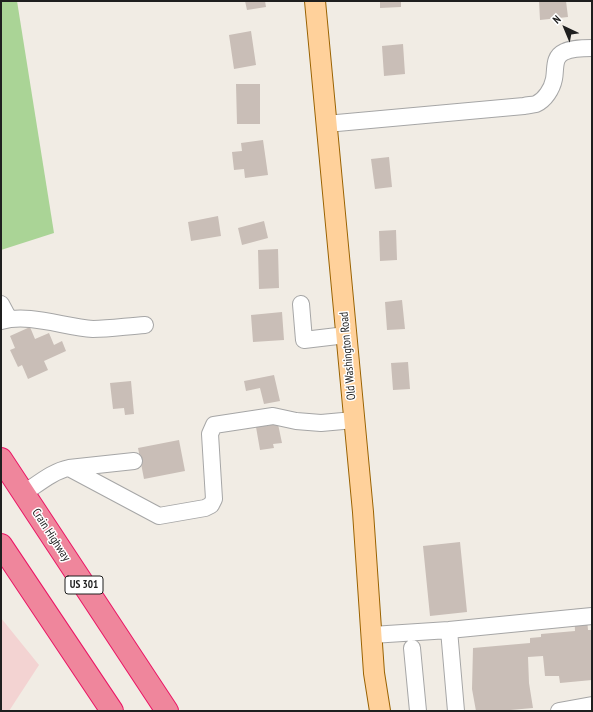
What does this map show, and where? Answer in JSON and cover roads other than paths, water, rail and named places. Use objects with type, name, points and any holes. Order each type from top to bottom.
[{"type":"highway","name":"Crain Highway","points":[[1,459],[167,711]]},
{"type":"highway","points":[[1,545],[112,711]]},
{"type":"highway","points":[[94,685],[104,711]]},
{"type":"main road","name":"Old Washington Road","points":[[315,1],[354,420],[374,673],[380,711]]},
{"type":"lane","points":[[326,124],[537,104],[550,92],[554,80],[554,67],[558,56],[563,52],[570,50],[592,48]]},
{"type":"lane","points":[[1,304],[5,320],[34,320],[65,326],[94,329],[145,325]]},
{"type":"lane","points":[[301,304],[304,340],[346,335]]},
{"type":"lane","points":[[69,468],[159,516],[205,508],[211,505],[214,499],[210,434],[214,425],[273,416],[296,421],[321,423],[354,420]]},
{"type":"lane","points":[[24,493],[62,469],[134,461]]},
{"type":"lane","points":[[372,635],[449,630],[592,616]]},
{"type":"lane","points":[[449,630],[456,711]]},
{"type":"lane","points":[[412,648],[418,711]]},
{"type":"lane","points":[[559,711],[592,705]]}]
